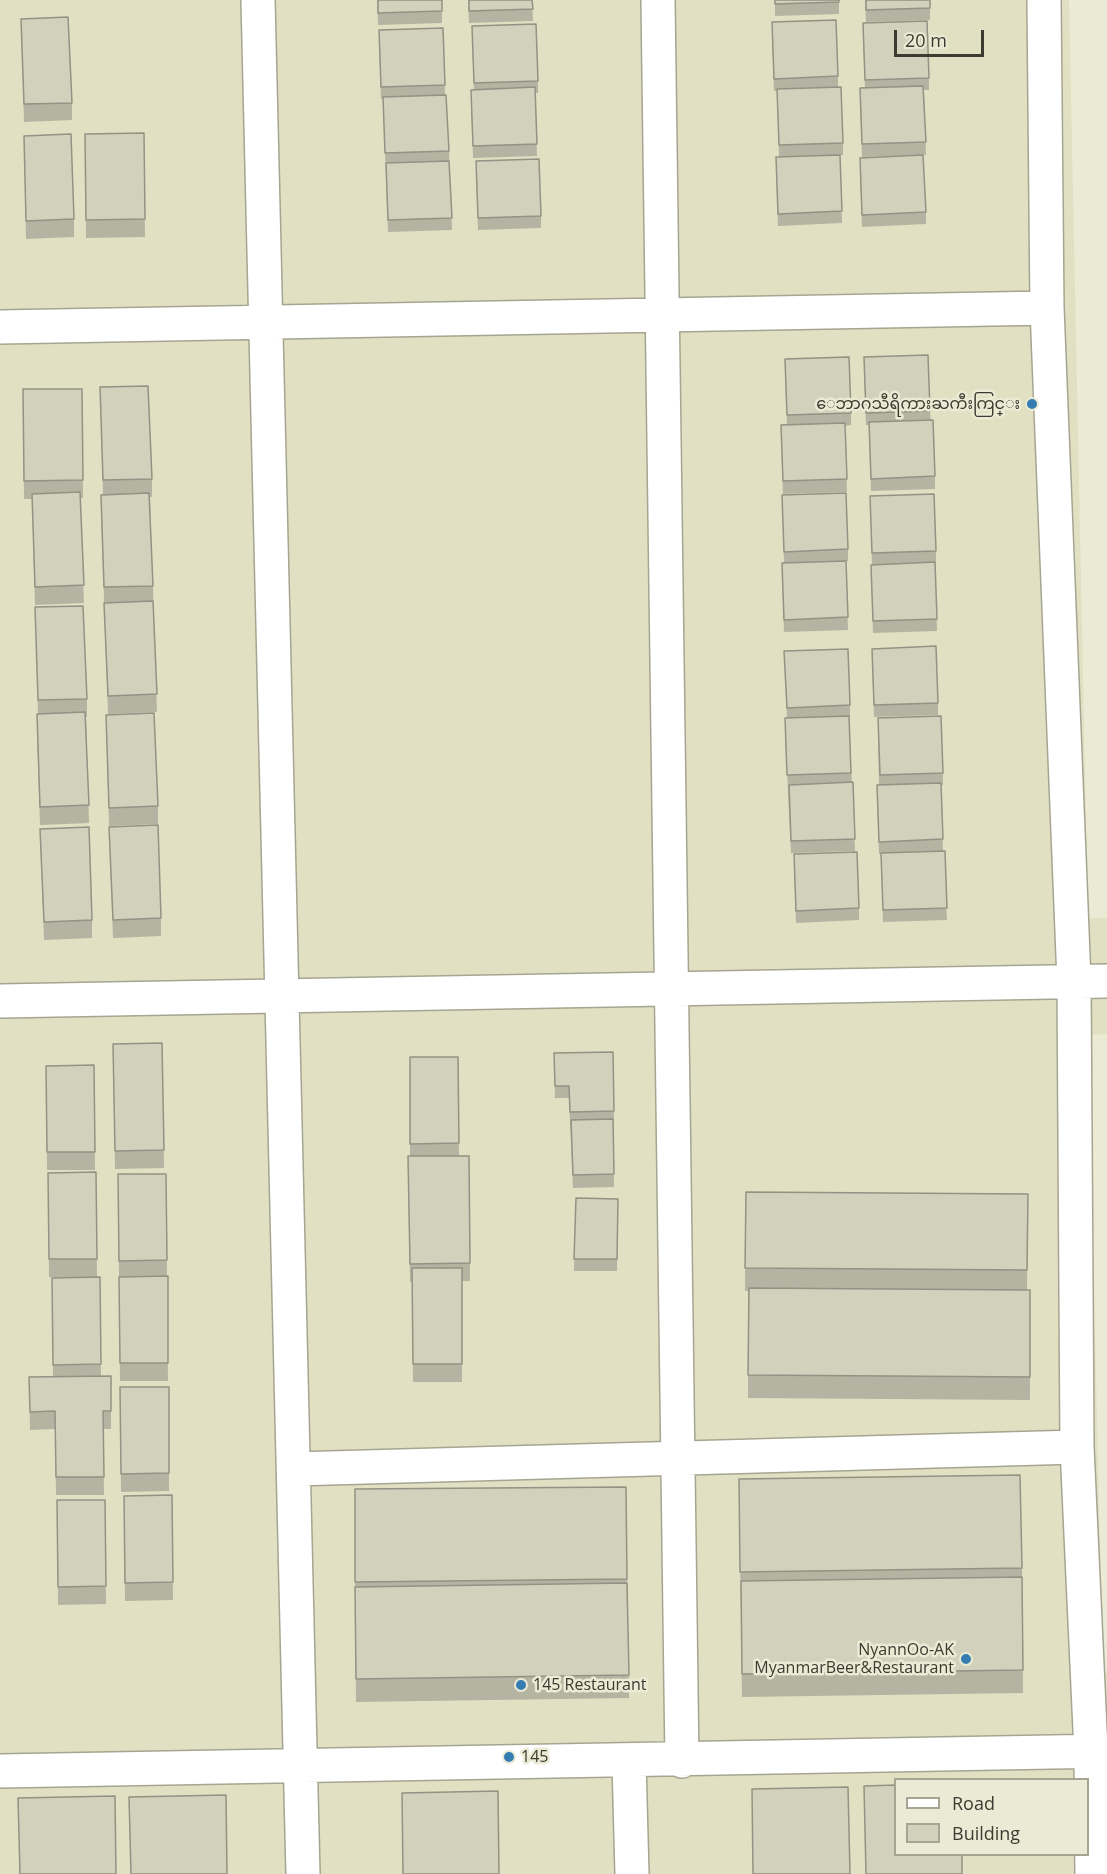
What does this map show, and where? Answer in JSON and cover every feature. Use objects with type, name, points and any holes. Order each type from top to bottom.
[{"type":"lane","points":[[258,0],[303,1874]]},
{"type":"lane","points":[[658,0],[682,1761]]},
{"type":"lane","points":[[1044,0],[1047,308],[1074,981],[1077,1447],[1099,1752],[1092,1874]]},
{"type":"lane","points":[[0,327],[662,317],[1047,308]]},
{"type":"lane","points":[[0,1001],[1107,981]]},
{"type":"lane","points":[[294,1469],[1077,1447]]},
{"type":"lane","points":[[0,1772],[1099,1752]]},
{"type":"lane","points":[[629,1762],[632,1874]]},
{"type":"shaded area","points":[[0,0],[1069,0],[1088,918],[1107,918],[1107,1034],[1088,1035],[1103,1672],[1107,1673],[1107,1874],[0,1874]]},
{"type":"building","points":[[378,0],[442,0],[442,11],[378,13]]},
{"type":"building","points":[[469,0],[532,0],[533,9],[469,11]]},
{"type":"building","points":[[775,0],[839,0],[839,2],[775,4]]},
{"type":"building","points":[[866,0],[930,0],[930,8],[866,10]]},
{"type":"building","points":[[68,17],[72,103],[24,104],[21,19]]},
{"type":"building","points":[[836,20],[838,76],[774,79],[772,22]]},
{"type":"building","points":[[927,21],[929,78],[865,80],[863,23]]},
{"type":"building","points":[[536,24],[538,81],[474,83],[472,26]]},
{"type":"building","points":[[443,28],[445,85],[381,87],[379,30]]},
{"type":"building","points":[[923,86],[926,142],[862,144],[860,88]]},
{"type":"building","points":[[535,87],[537,144],[473,146],[471,90]]},
{"type":"building","points":[[841,87],[843,143],[779,145],[777,89]]},
{"type":"building","points":[[446,95],[449,151],[385,153],[383,97]]},
{"type":"building","points":[[144,133],[145,219],[86,220],[85,134]]},
{"type":"building","points":[[71,134],[74,219],[26,221],[24,136]]},
{"type":"building","points":[[840,155],[842,211],[778,214],[776,157]]},
{"type":"building","points":[[923,155],[926,212],[862,215],[860,158]]},
{"type":"building","points":[[539,159],[541,216],[478,218],[476,161]]},
{"type":"building","points":[[449,161],[452,218],[388,220],[386,163]]},
{"type":"building","points":[[928,355],[930,411],[866,413],[864,357]]},
{"type":"building","points":[[849,357],[851,413],[787,415],[785,359]]},
{"type":"building","points":[[148,386],[152,479],[103,480],[100,387]]},
{"type":"building","points":[[23,389],[82,389],[83,480],[24,481]]},
{"type":"building","points":[[933,420],[935,476],[871,479],[869,422]]},
{"type":"building","points":[[845,423],[847,479],[783,481],[781,425]]},
{"type":"building","points":[[80,492],[84,585],[35,587],[32,494]]},
{"type":"building","points":[[149,493],[153,586],[104,587],[101,495]]},
{"type":"building","points":[[846,493],[848,549],[784,552],[782,495]]},
{"type":"building","points":[[934,494],[936,551],[872,553],[870,496]]},
{"type":"building","points":[[846,561],[848,617],[784,620],[782,563]]},
{"type":"building","points":[[935,562],[937,619],[873,621],[871,565]]},
{"type":"building","points":[[153,601],[157,694],[108,696],[104,603]]},
{"type":"building","points":[[83,606],[87,699],[38,700],[35,607]]},
{"type":"building","points":[[936,646],[938,703],[874,705],[872,649]]},
{"type":"building","points":[[848,649],[850,705],[787,708],[784,651]]},
{"type":"building","points":[[85,712],[89,805],[40,807],[37,714]]},
{"type":"building","points":[[154,713],[158,806],[109,808],[106,715]]},
{"type":"building","points":[[849,716],[851,773],[787,775],[785,718]]},
{"type":"building","points":[[941,716],[943,773],[880,775],[878,718]]},
{"type":"building","points":[[853,782],[855,839],[791,841],[789,785]]},
{"type":"building","points":[[941,783],[943,839],[879,842],[877,785]]},
{"type":"building","points":[[158,825],[161,918],[113,920],[109,827]]},
{"type":"building","points":[[89,827],[92,920],[44,922],[40,829]]},
{"type":"building","points":[[945,851],[947,908],[883,910],[881,853]]},
{"type":"building","points":[[857,852],[859,908],[796,911],[794,854]]},
{"type":"building","points":[[162,1043],[164,1150],[115,1151],[113,1044]]},
{"type":"building","points":[[613,1052],[614,1111],[570,1112],[569,1086],[555,1086],[554,1053]]},
{"type":"building","points":[[410,1057],[458,1057],[459,1143],[410,1144]]},
{"type":"building","points":[[94,1065],[95,1152],[47,1152],[46,1066]]},
{"type":"building","points":[[613,1119],[614,1174],[573,1175],[571,1120]]},
{"type":"building","points":[[408,1156],[469,1156],[470,1263],[410,1264]]},
{"type":"building","points":[[96,1172],[97,1259],[49,1259],[48,1173]]},
{"type":"building","points":[[118,1174],[166,1174],[167,1260],[119,1261]]},
{"type":"building","points":[[746,1192],[1028,1194],[1027,1270],[745,1268]]},
{"type":"building","points":[[576,1198],[618,1199],[617,1259],[574,1259]]},
{"type":"building","points":[[412,1268],[462,1268],[462,1364],[413,1364]]},
{"type":"building","points":[[168,1276],[168,1363],[120,1363],[119,1277]]},
{"type":"building","points":[[100,1277],[101,1364],[53,1365],[52,1278]]},
{"type":"building","points":[[749,1288],[1030,1290],[1030,1377],[748,1375]]},
{"type":"building","points":[[111,1376],[111,1411],[103,1411],[104,1477],[56,1477],[55,1411],[30,1412],[29,1377]]},
{"type":"building","points":[[120,1387],[169,1387],[169,1473],[121,1474]]},
{"type":"building","points":[[1020,1475],[1022,1568],[740,1572],[739,1479]]},
{"type":"building","points":[[626,1487],[627,1579],[355,1582],[355,1489]]},
{"type":"building","points":[[172,1495],[173,1582],[125,1583],[124,1496]]},
{"type":"building","points":[[57,1500],[105,1500],[106,1586],[58,1587]]},
{"type":"building","points":[[1022,1577],[1023,1670],[742,1674],[741,1581]]},
{"type":"building","points":[[627,1583],[629,1675],[356,1679],[355,1587]]},
{"type":"building","points":[[894,1785],[894,1856],[962,1856],[962,1874],[866,1874],[864,1786]]},
{"type":"building","points":[[848,1787],[850,1874],[753,1874],[752,1789]]},
{"type":"building","points":[[498,1791],[499,1874],[403,1874],[402,1793]]},
{"type":"building","points":[[226,1795],[227,1874],[131,1874],[129,1797]]},
{"type":"building","points":[[115,1796],[116,1874],[20,1874],[18,1798]]},
{"type":"place","name":"ေဘာဂသီရိကားႀကီးကြင္း","points":[[1032,404]]},
{"type":"place","name":"NyannOo-AK MyanmarBeer&Restaurant","points":[[966,1659]]},
{"type":"place","name":"145 Restaurant","points":[[521,1685]]},
{"type":"place","name":"145","points":[[509,1757]]}]
